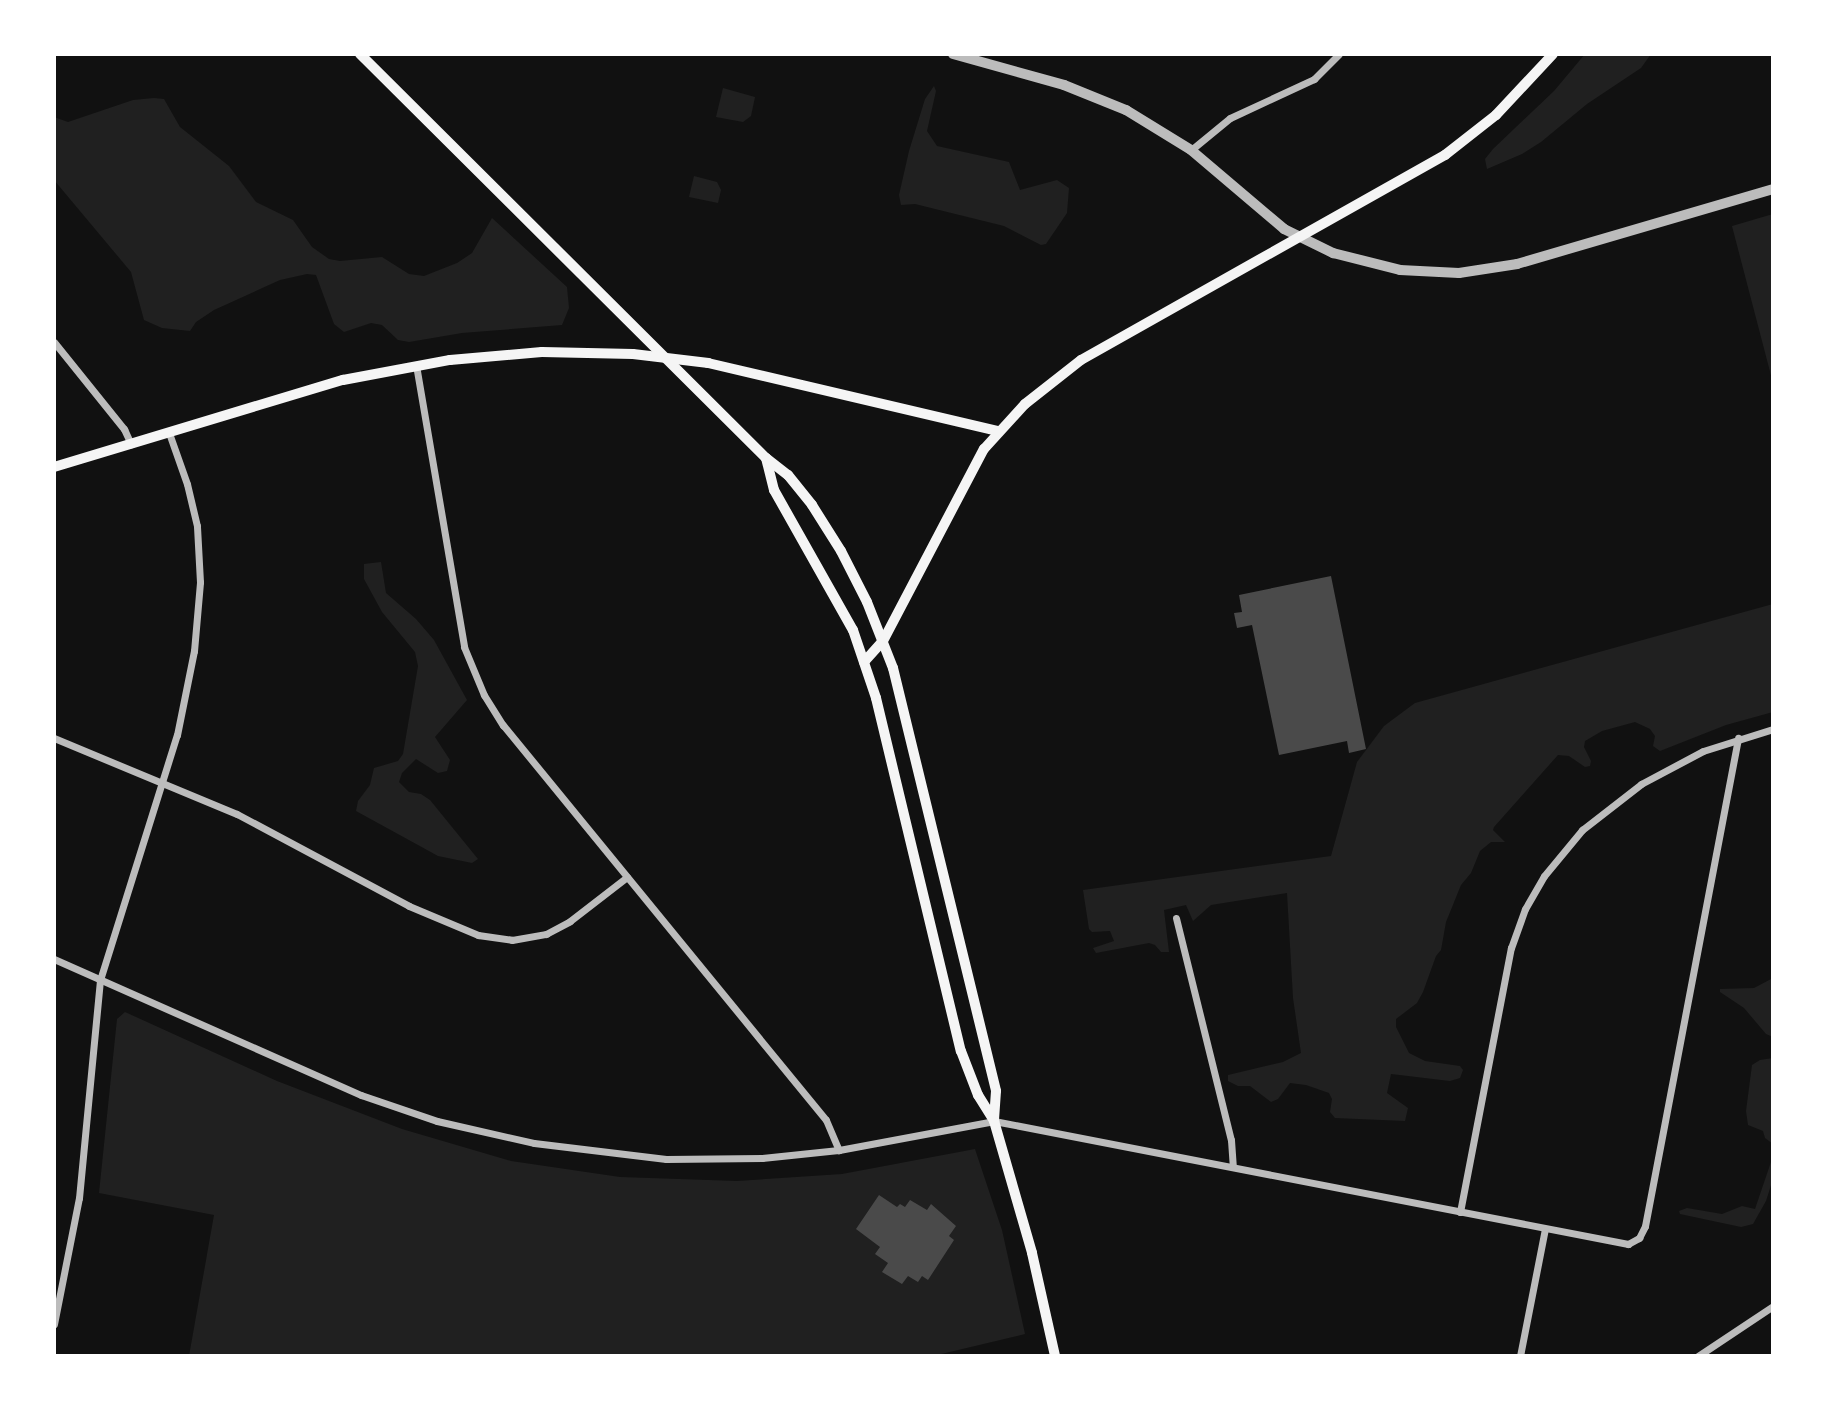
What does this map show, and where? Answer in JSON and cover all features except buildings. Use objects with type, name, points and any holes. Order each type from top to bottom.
[{"type":"main road","points":[[360,54],[766,458],[788,475],[812,505],[841,551],[894,668],[996,1091],[994,1121]]},
{"type":"main road","points":[[864,662],[883,641],[973,467],[997,431],[1034,396],[1081,360],[1450,152],[1503,108],[1553,54]]},
{"type":"main road","points":[[54,467],[343,380],[416,365],[542,352],[667,357],[792,381],[997,431]]},
{"type":"main road","points":[[766,458],[774,490],[833,591],[864,662],[876,698],[961,1051],[978,1095],[994,1121],[1032,1253],[1055,1356]]},
{"type":"street","points":[[953,54],[1106,100],[1145,120],[1191,150],[1264,214],[1299,238],[1335,254],[1381,266],[1446,273],[1472,272],[1527,262],[1773,189]]},
{"type":"street","points":[[1191,150],[1230,118],[1314,79],[1339,54]]},
{"type":"street","points":[[54,342],[124,429],[131,444]]},
{"type":"street","points":[[416,365],[464,647],[476,680],[503,725],[826,1120],[839,1150]]},
{"type":"street","points":[[54,1324],[79,1198],[100,980],[177,735],[194,651],[200,582],[197,526],[187,484],[169,433]]},
{"type":"street","points":[[1460,1212],[1511,948],[1519,921],[1535,890],[1571,842],[1623,796],[1688,758],[1738,738],[1773,729]]},
{"type":"street","points":[[54,738],[258,824],[446,924],[492,938],[526,939],[552,931],[627,877]]},
{"type":"street","points":[[54,959],[352,1092],[477,1131],[590,1152],[666,1159],[752,1158],[839,1150],[994,1121],[1622,1244],[1639,1238],[1648,1213],[1738,738]]},
{"type":"street","points":[[1176,918],[1231,1140],[1233,1166]]},
{"type":"street","points":[[1520,1356],[1545,1228]]},
{"type":"street","points":[[1699,1356],[1773,1306]]},
{"type":"shaded area","points":[[1585,54],[1651,54],[1641,68],[1587,104],[1541,142],[1522,154],[1487,169],[1485,159],[1493,149],[1554,91]]},
{"type":"shaded area","points":[[934,86],[936,91],[927,131],[937,146],[1009,162],[1020,190],[1057,180],[1069,188],[1067,213],[1046,244],[1041,245],[1004,226],[915,204],[901,205],[899,195],[909,151],[925,99]]},
{"type":"shaded area","points":[[723,88],[755,97],[751,116],[743,122],[716,117]]},
{"type":"shaded area","points":[[164,99],[180,127],[229,166],[256,202],[293,220],[312,247],[329,259],[340,261],[382,257],[409,274],[424,276],[457,263],[472,253],[492,218],[567,287],[569,308],[562,325],[462,333],[409,342],[398,340],[382,325],[371,323],[344,332],[334,324],[316,275],[307,274],[280,280],[214,310],[196,322],[190,331],[162,328],[144,320],[131,272],[54,180],[54,117],[68,122],[133,100]]},
{"type":"shaded area","points":[[694,176],[717,182],[721,190],[718,203],[689,197]]},
{"type":"shaded area","points":[[1773,214],[1773,383],[1732,226]]},
{"type":"shaded area","points":[[381,562],[386,593],[416,619],[434,640],[467,700],[435,737],[450,760],[447,771],[438,773],[416,759],[402,773],[399,782],[409,792],[421,794],[430,800],[478,859],[472,863],[438,856],[356,811],[358,801],[370,785],[374,768],[398,761],[403,754],[418,666],[415,652],[382,612],[364,579],[364,564]]},
{"type":"shaded area","points":[[1773,604],[1773,712],[1726,725],[1660,751],[1653,746],[1655,736],[1650,729],[1635,722],[1602,731],[1585,741],[1584,747],[1591,761],[1590,766],[1585,767],[1569,756],[1558,755],[1494,827],[1493,830],[1505,842],[1491,842],[1480,851],[1471,873],[1461,885],[1446,922],[1441,950],[1436,956],[1423,992],[1417,1003],[1396,1019],[1396,1027],[1409,1053],[1425,1061],[1460,1066],[1463,1070],[1460,1078],[1450,1081],[1391,1074],[1387,1093],[1408,1108],[1405,1121],[1335,1118],[1330,1112],[1332,1099],[1329,1093],[1306,1085],[1290,1083],[1278,1099],[1271,1102],[1250,1086],[1238,1086],[1228,1081],[1228,1075],[1283,1062],[1301,1053],[1293,998],[1287,893],[1211,905],[1193,921],[1186,905],[1164,910],[1169,952],[1161,952],[1149,943],[1096,953],[1093,948],[1114,941],[1110,931],[1092,932],[1089,929],[1083,890],[1331,856],[1357,762],[1384,726],[1415,703]]},
{"type":"shaded area","points":[[1773,978],[1773,1037],[1766,1034],[1744,1008],[1720,992],[1720,989],[1754,988]]},
{"type":"shaded area","points":[[125,1012],[277,1081],[402,1129],[511,1161],[620,1177],[737,1181],[842,1174],[975,1149],[1002,1230],[1025,1334],[933,1356],[189,1356],[214,1215],[99,1193],[117,1019]]},
{"type":"shaded area","points":[[1773,1058],[1773,1144],[1765,1138],[1763,1131],[1748,1125],[1746,1111],[1752,1065],[1760,1060]]},
{"type":"shaded area","points":[[1773,1156],[1773,1179],[1766,1201],[1753,1224],[1741,1227],[1680,1214],[1679,1211],[1687,1208],[1722,1214],[1742,1206],[1755,1209]]}]
